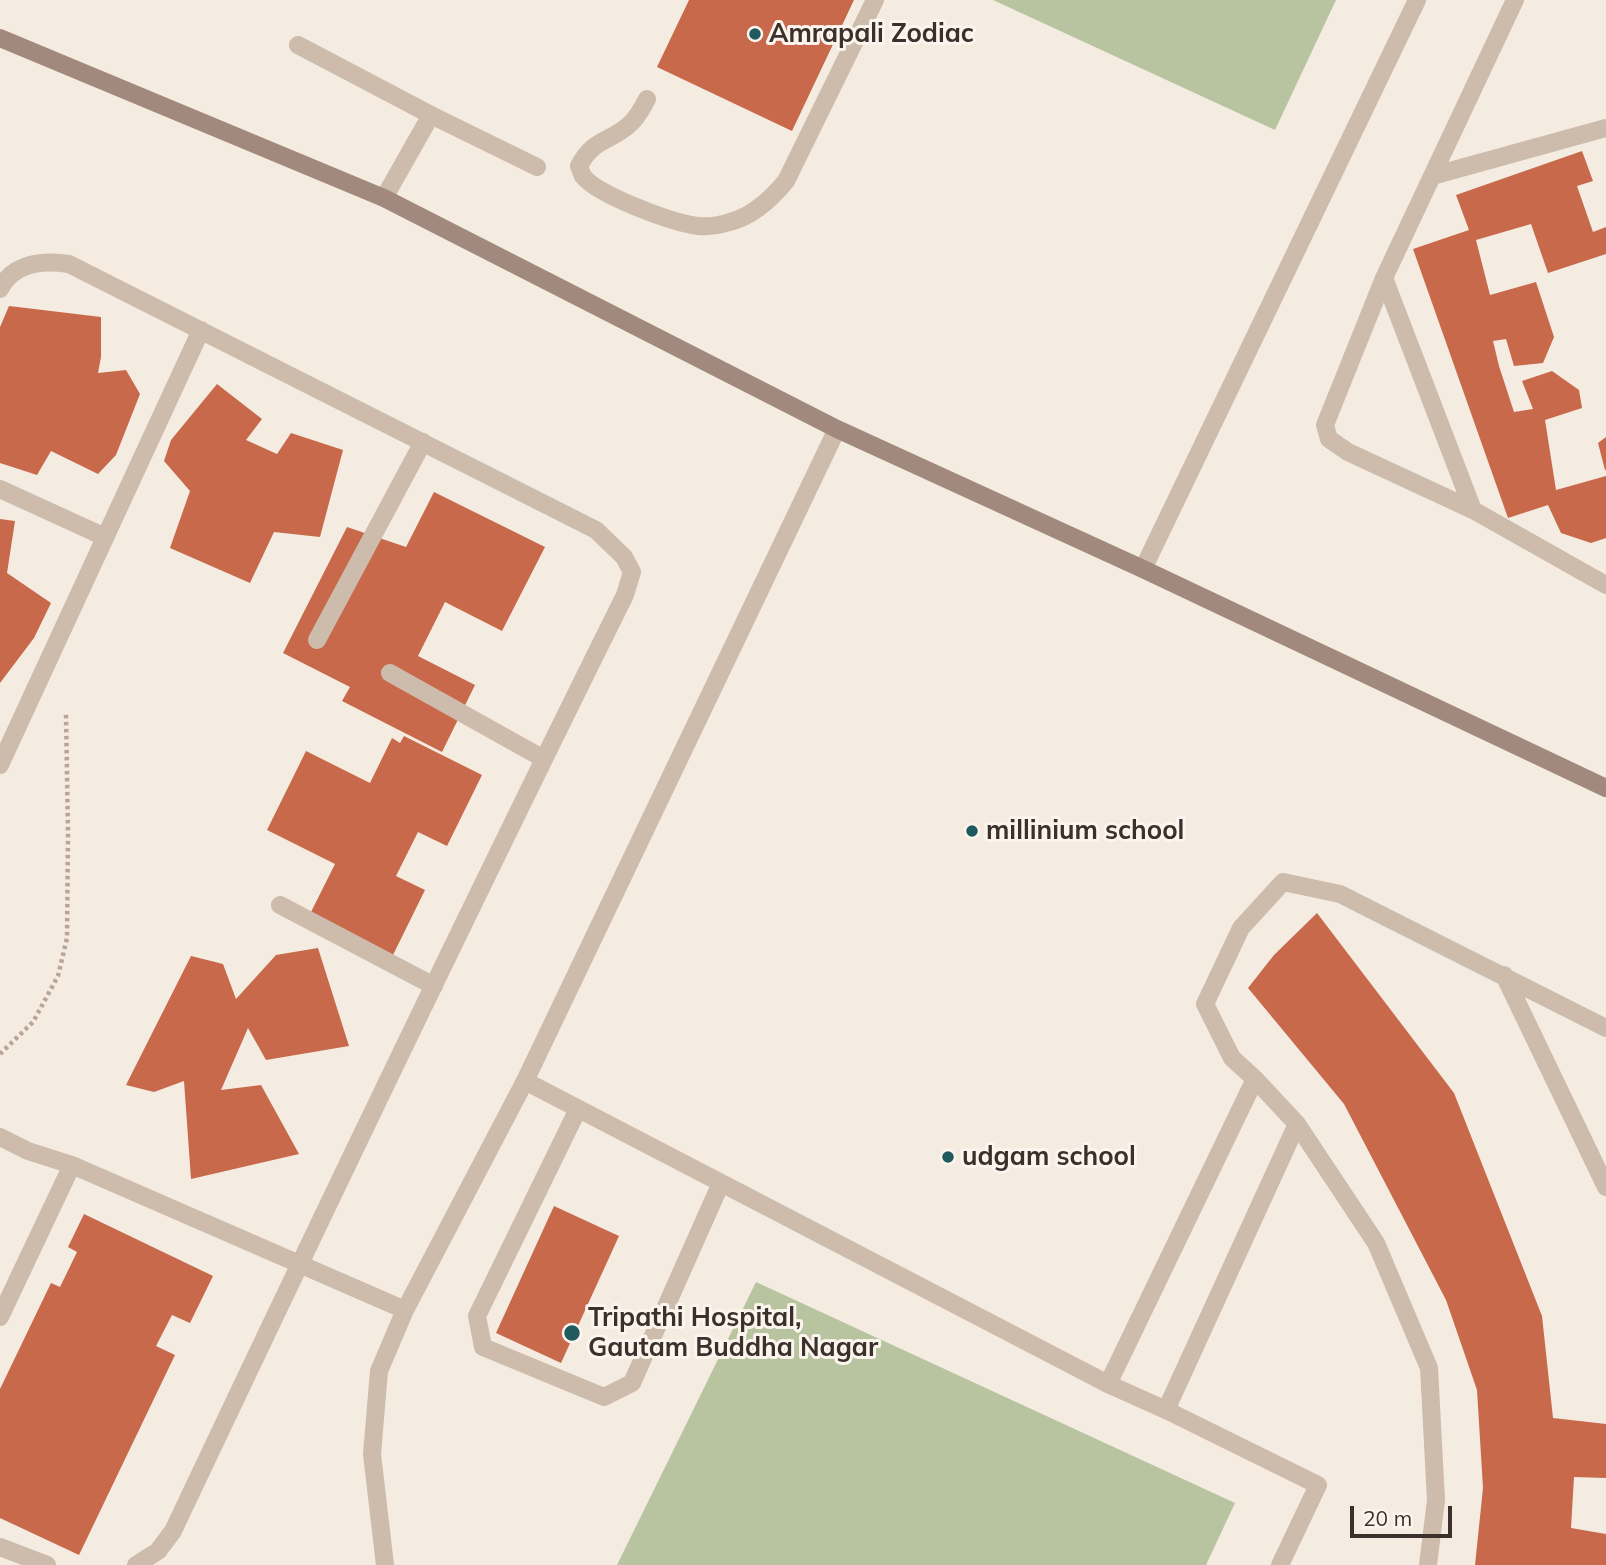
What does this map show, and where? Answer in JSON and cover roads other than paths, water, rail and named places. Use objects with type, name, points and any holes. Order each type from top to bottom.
[{"type":"street","points":[[647,99],[632,122],[585,155],[579,166],[582,175],[601,190],[654,214],[706,226],[733,222],[751,213],[786,181],[875,0]]},
{"type":"street","points":[[1143,569],[1417,0]]},
{"type":"street","points":[[1515,0],[1384,278],[1325,425],[1329,439],[1348,452],[1473,510],[1606,585]]},
{"type":"street","points":[[0,38],[384,198],[837,429],[1143,569],[1606,788]]},
{"type":"street","points":[[298,45],[537,167]]},
{"type":"street","points":[[384,198],[431,115]]},
{"type":"street","points":[[1432,176],[1606,128]]},
{"type":"street","points":[[0,289],[18,270],[32,264],[52,261],[69,264],[596,530],[624,557],[632,572],[625,595],[173,1531],[158,1551],[136,1565]]},
{"type":"street","points":[[1384,278],[1473,510]]},
{"type":"street","points":[[2,757],[201,330]]},
{"type":"street","points":[[385,1565],[373,1468],[379,1371],[405,1310],[525,1081],[837,429]]},
{"type":"street","points":[[317,640],[423,442]]},
{"type":"street","points":[[0,489],[105,537]]},
{"type":"street","points":[[390,673],[544,759]]},
{"type":"street","points":[[1428,1565],[1436,1500],[1429,1368],[1376,1243],[1297,1124],[1232,1058],[1205,1004],[1241,928],[1283,882],[1340,894],[1606,1028]]},
{"type":"street","points":[[280,905],[434,986]]},
{"type":"street","points":[[1504,975],[1606,1187]]},
{"type":"street","points":[[1108,1384],[1255,1079]]},
{"type":"street","points":[[525,1081],[1108,1384],[1318,1485],[1280,1565]]},
{"type":"street","points":[[579,1109],[477,1316],[482,1347],[604,1397],[632,1383],[721,1183]]},
{"type":"street","points":[[1166,1410],[1297,1124]]},
{"type":"street","points":[[0,1137],[405,1310]]},
{"type":"street","points":[[1,1312],[72,1166]]},
{"type":"street","points":[[0,1547],[47,1565]]},
{"type":"place","name":"Amrapali Zodiac","points":[[755,34]]},
{"type":"place","name":"millinium school","points":[[972,831]]},
{"type":"place","name":"udgam school","points":[[948,1157]]},
{"type":"place","name":"Tripathi Hospital, Gautam Buddha Nagar","points":[[572,1333]]}]
